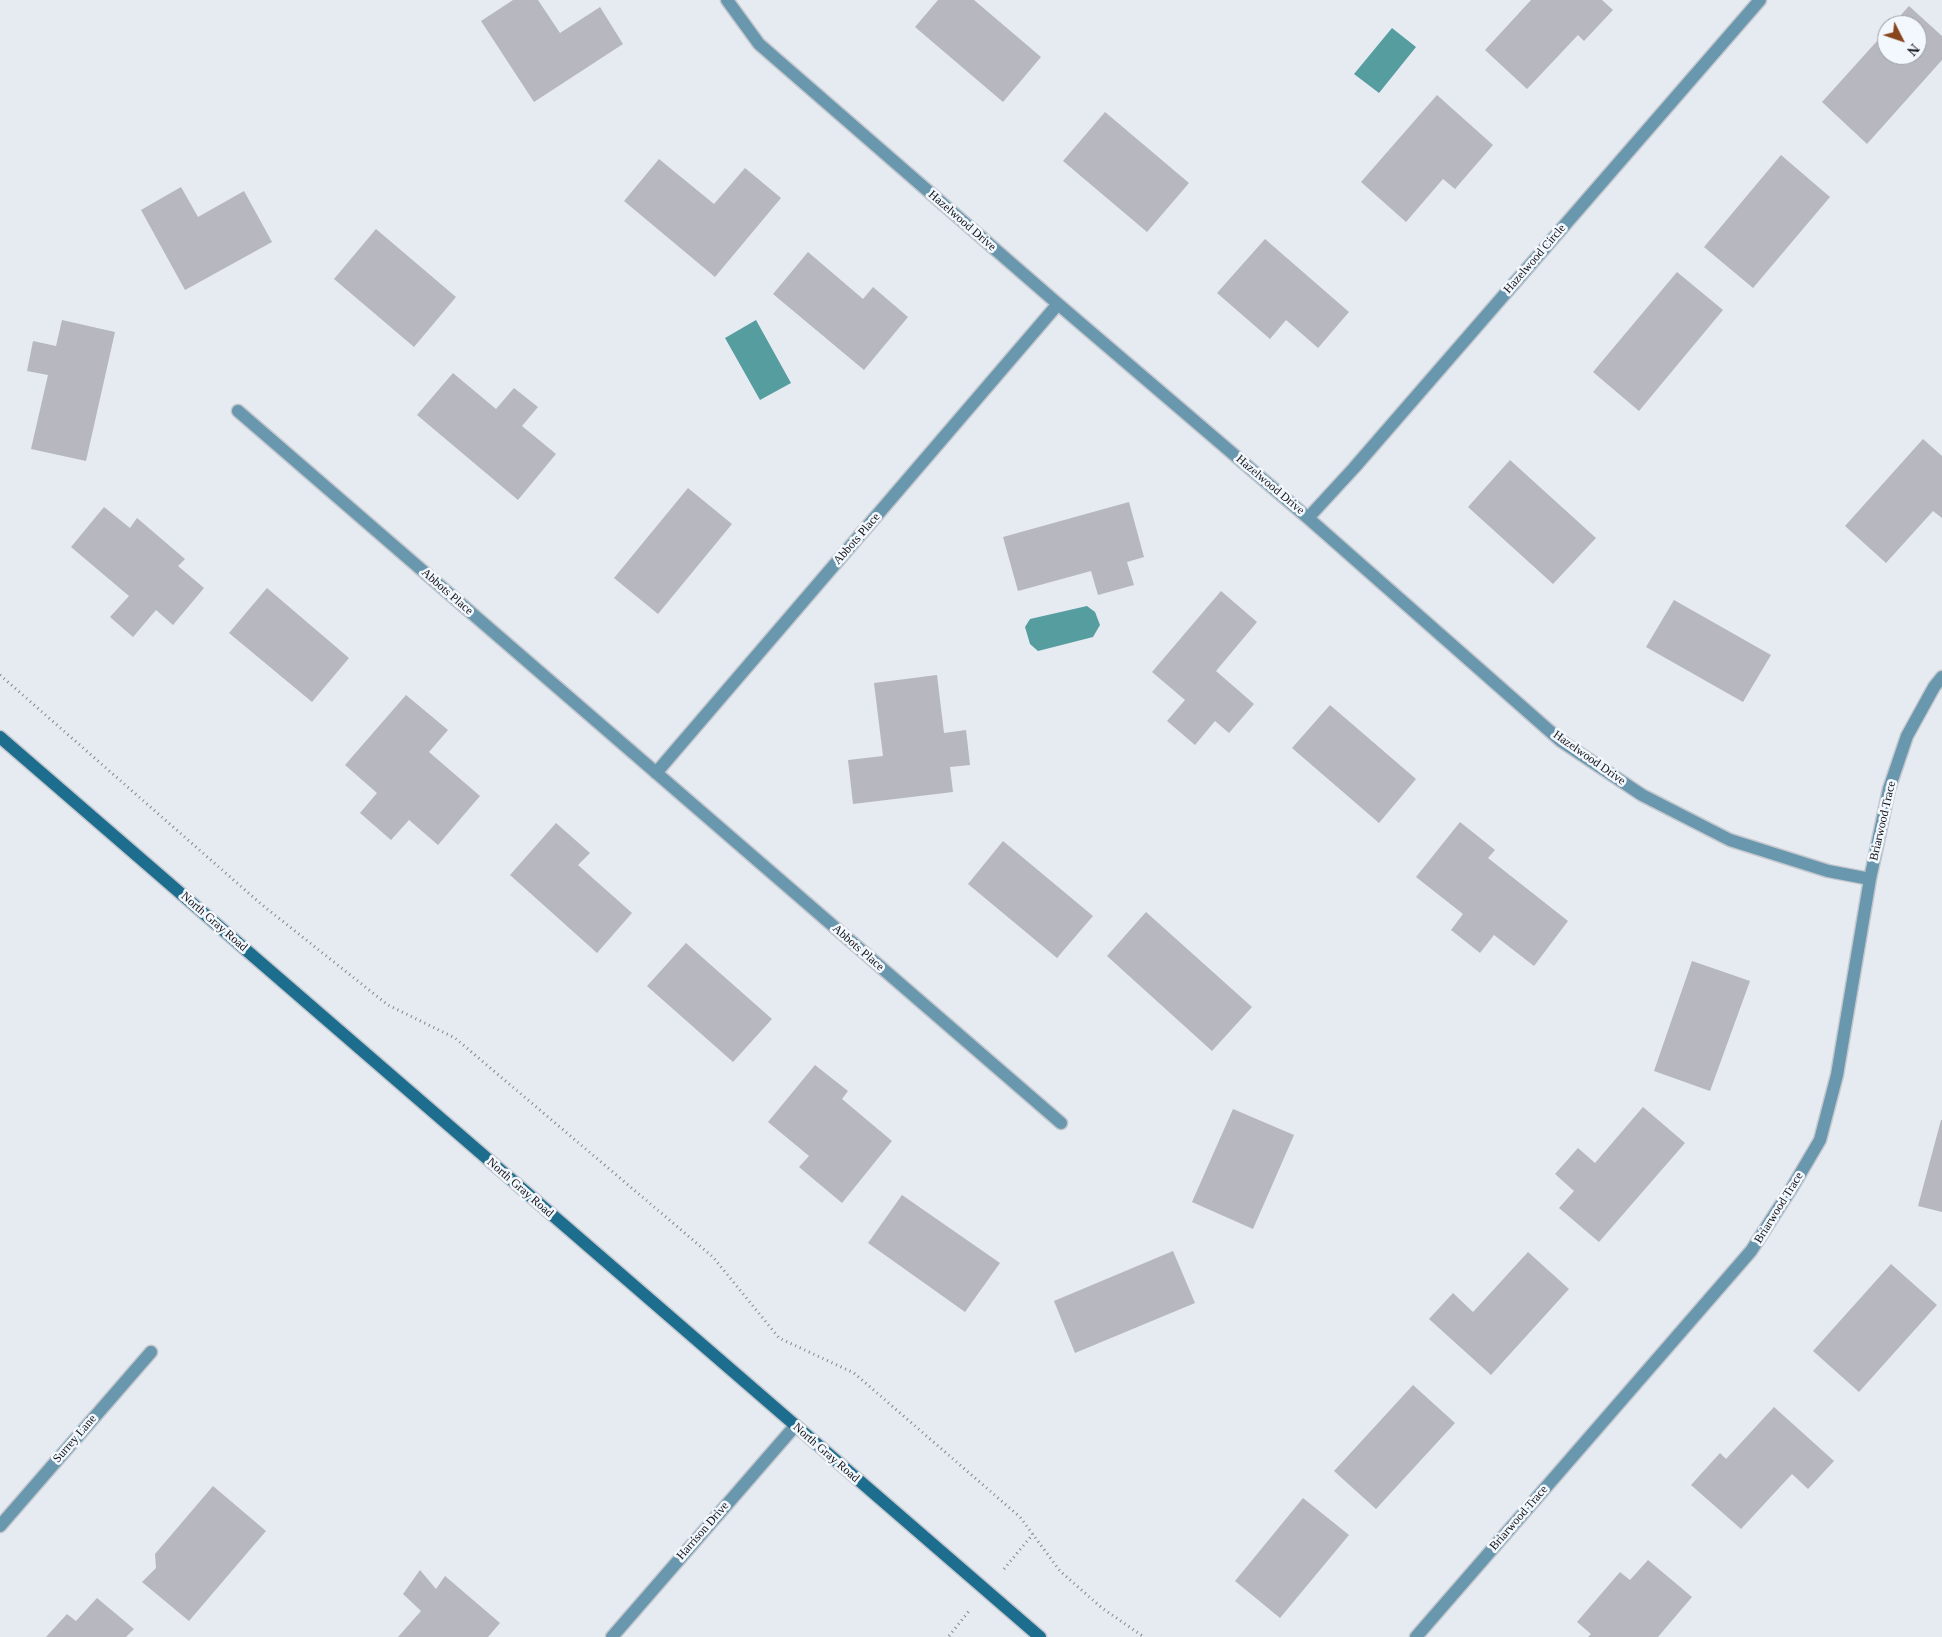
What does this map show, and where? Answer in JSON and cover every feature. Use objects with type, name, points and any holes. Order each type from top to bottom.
[{"type":"street","name":"Hazelwood Drive","points":[[727,0],[759,44],[1308,518],[1561,741],[1642,795],[1730,840],[1828,871],[1870,880]]},
{"type":"street","name":"Hazelwood Circle","points":[[1308,518],[1354,468],[1760,0]]},
{"type":"street","name":"Abbots Place","points":[[656,773],[1058,304]]},
{"type":"street","name":"Abbots Place","points":[[238,412],[1061,1123]]},
{"type":"street","name":"Briarwood Trace","points":[[1416,1637],[1751,1251],[1820,1140],[1838,1075],[1870,880],[1889,789],[1907,736],[1934,687],[1942,677]]},
{"type":"street","name":"North Gray Road","points":[[0,737],[1040,1637]]},
{"type":"street","name":"Surrey Lane","points":[[0,1526],[151,1352]]},
{"type":"street","name":"Harrison Drive","points":[[612,1637],[794,1426]]},
{"type":"path","points":[[0,675],[261,904],[388,1006],[455,1038],[713,1257],[779,1338],[854,1373],[1020,1517],[1060,1571],[1102,1608],[1144,1637]]},
{"type":"path","points":[[1004,1569],[1033,1534]]},
{"type":"path","points":[[948,1636],[973,1607]]},
{"type":"water","points":[[1392,28],[1416,47],[1379,93],[1354,74]]},
{"type":"water","points":[[756,320],[791,383],[760,400],[725,338]]},
{"type":"water","points":[[1087,606],[1095,612],[1100,625],[1093,637],[1038,651],[1030,644],[1025,627],[1030,619]]},
{"type":"building","points":[[513,0],[538,0],[560,33],[600,7],[623,44],[534,102],[481,21]]},
{"type":"building","points":[[938,0],[974,0],[1041,57],[1003,102],[915,27]]},
{"type":"building","points":[[1531,0],[1602,0],[1613,10],[1584,41],[1578,35],[1527,89],[1485,50]]},
{"type":"building","points":[[1909,6],[1919,15],[1901,15]]},
{"type":"building","points":[[1927,22],[1942,36],[1942,60],[1867,144],[1822,102],[1877,41],[1877,65],[1927,65]]},
{"type":"building","points":[[1437,95],[1493,145],[1455,189],[1443,179],[1406,222],[1361,182]]},
{"type":"building","points":[[1105,112],[1189,183],[1147,232],[1063,161]]},
{"type":"building","points":[[1781,155],[1830,197],[1753,288],[1704,247]]},
{"type":"building","points":[[659,159],[714,204],[745,168],[781,198],[715,277],[624,201]]},
{"type":"building","points":[[181,187],[198,217],[244,191],[272,242],[185,290],[141,210]]},
{"type":"building","points":[[376,229],[456,297],[414,347],[334,279]]},
{"type":"building","points":[[1265,239],[1349,312],[1318,348],[1286,320],[1270,339],[1217,293]]},
{"type":"building","points":[[808,252],[863,299],[873,287],[908,317],[864,370],[773,294]]},
{"type":"building","points":[[1677,272],[1723,310],[1639,411],[1593,372]]},
{"type":"building","points":[[62,320],[115,332],[86,461],[31,449],[48,375],[27,371],[33,341],[56,346]]},
{"type":"building","points":[[453,373],[496,409],[514,388],[538,407],[522,426],[556,454],[518,500],[417,415]]},
{"type":"building","points":[[1923,439],[1942,456],[1942,518],[1933,511],[1886,563],[1845,526]]},
{"type":"building","points":[[1510,460],[1596,538],[1553,584],[1468,507]]},
{"type":"building","points":[[688,488],[732,524],[658,614],[614,578]]},
{"type":"building","points":[[1129,502],[1144,557],[1127,562],[1134,585],[1098,595],[1091,571],[1018,591],[1003,537]]},
{"type":"building","points":[[104,507],[130,528],[137,518],[185,559],[178,566],[204,588],[173,625],[156,610],[133,637],[110,617],[129,596],[71,547]]},
{"type":"building","points":[[267,588],[349,658],[312,702],[229,633]]},
{"type":"building","points":[[1221,591],[1257,622],[1216,671],[1254,704],[1229,733],[1215,721],[1195,745],[1167,721],[1185,700],[1152,672]]},
{"type":"building","points":[[1674,600],[1771,655],[1743,702],[1646,647]]},
{"type":"building","points":[[937,675],[944,733],[966,730],[970,765],[950,767],[953,792],[853,804],[848,760],[883,756],[874,683]]},
{"type":"building","points":[[406,695],[448,730],[429,752],[480,796],[438,845],[409,820],[391,840],[360,813],[377,793],[345,765]]},
{"type":"building","points":[[1330,705],[1416,779],[1379,823],[1292,748]]},
{"type":"building","points":[[1460,822],[1495,850],[1488,858],[1568,921],[1534,966],[1494,935],[1480,953],[1451,930],[1463,914],[1416,877]]},
{"type":"building","points":[[556,823],[590,853],[578,865],[632,913],[597,953],[510,875]]},
{"type":"building","points":[[1003,841],[1093,916],[1057,958],[968,884]]},
{"type":"building","points":[[1146,912],[1252,1007],[1212,1051],[1107,956]]},
{"type":"building","points":[[686,943],[772,1019],[733,1062],[647,986]]},
{"type":"building","points":[[1692,961],[1750,981],[1710,1091],[1654,1071]]},
{"type":"building","points":[[815,1065],[848,1091],[842,1099],[892,1141],[842,1203],[799,1167],[809,1156],[768,1122]]},
{"type":"building","points":[[1643,1107],[1685,1143],[1599,1242],[1559,1208],[1574,1191],[1555,1174],[1578,1148],[1595,1163]]},
{"type":"building","points":[[1233,1109],[1294,1135],[1253,1229],[1192,1202]]},
{"type":"building","points":[[1942,1120],[1942,1212],[1918,1206]]},
{"type":"building","points":[[902,1195],[1000,1263],[965,1312],[868,1243]]},
{"type":"building","points":[[1173,1251],[1195,1303],[1075,1353],[1054,1301]]},
{"type":"building","points":[[1528,1252],[1569,1289],[1491,1375],[1429,1319],[1453,1293],[1473,1312]]},
{"type":"building","points":[[1891,1264],[1937,1305],[1859,1392],[1813,1351]]},
{"type":"building","points":[[1413,1385],[1455,1423],[1376,1509],[1334,1471]]},
{"type":"building","points":[[1774,1407],[1834,1461],[1808,1489],[1792,1474],[1741,1529],[1691,1485],[1720,1453],[1726,1459]]},
{"type":"building","points":[[213,1486],[266,1531],[189,1621],[142,1582],[156,1568],[155,1554]]},
{"type":"building","points":[[1303,1498],[1349,1535],[1280,1618],[1235,1581]]},
{"type":"building","points":[[1648,1560],[1692,1597],[1658,1637],[1588,1637],[1591,1634],[1577,1622],[1620,1572],[1630,1580]]},
{"type":"building","points":[[420,1570],[436,1589],[445,1576],[500,1623],[488,1637],[398,1637],[421,1611],[403,1594]]},
{"type":"building","points":[[97,1598],[134,1629],[126,1637],[46,1637],[67,1614],[76,1621]]}]
